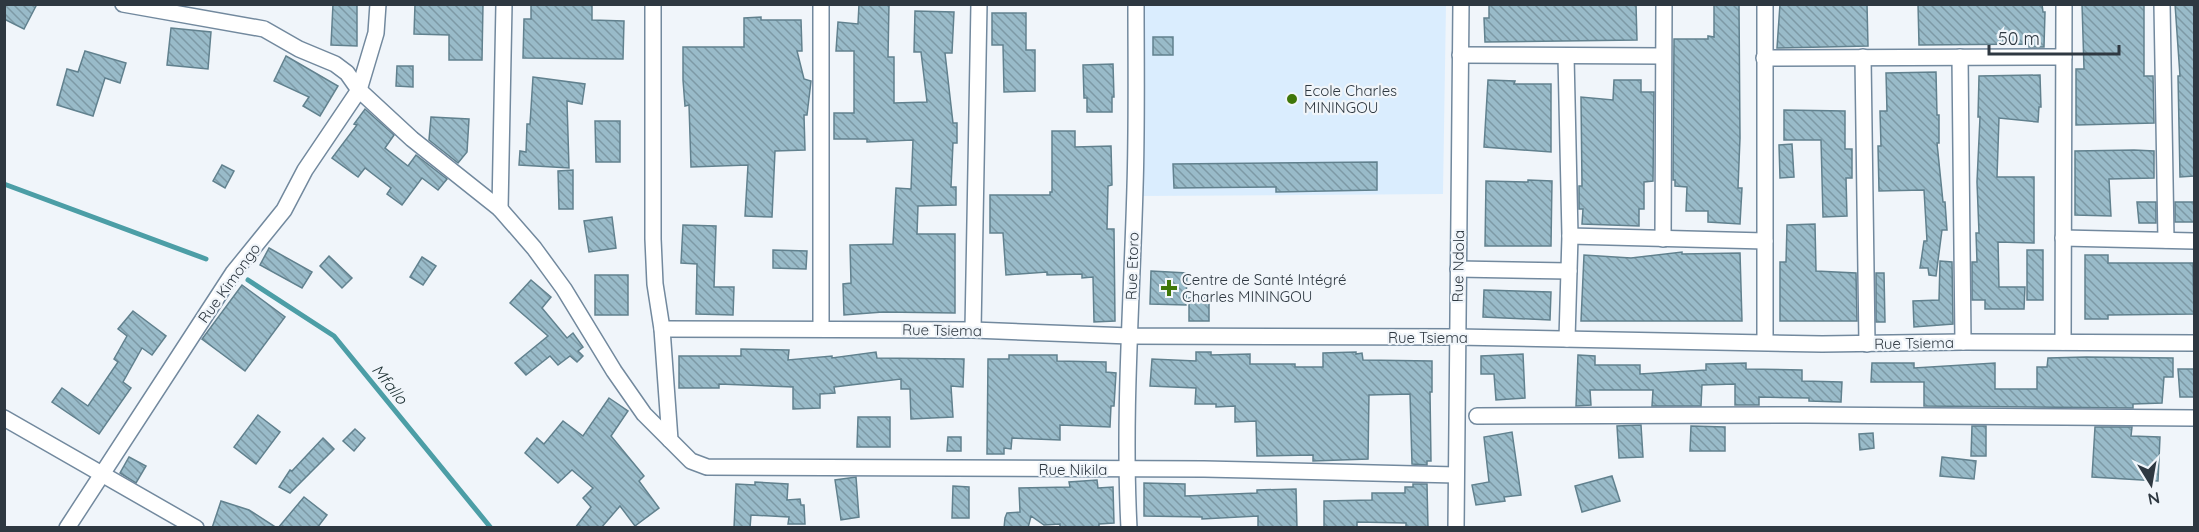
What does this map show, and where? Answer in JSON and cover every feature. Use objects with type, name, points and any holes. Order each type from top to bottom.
[{"type":"street","points":[[123,4],[264,29],[299,49],[335,64],[347,73],[359,90],[412,139],[500,209],[534,248],[564,290],[614,371],[644,414],[670,440]]},
{"type":"street","name":"Rue Kimongo","points":[[68,528],[100,475],[233,273],[284,210],[305,170],[359,90],[376,33],[378,4]]},
{"type":"street","points":[[500,209],[504,4]]},
{"type":"street","points":[[653,4],[653,239],[670,440]]},
{"type":"street","points":[[820,4],[821,328]]},
{"type":"street","points":[[973,330],[979,4]]},
{"type":"street","name":"Rue Etoro","points":[[1129,528],[1126,405],[1135,184],[1136,4]]},
{"type":"street","name":"Rue Ndola","points":[[1456,528],[1456,337],[1461,4]]},
{"type":"street","points":[[1663,239],[1664,4]]},
{"type":"street","points":[[1765,4],[1765,342]]},
{"type":"street","points":[[2062,342],[2064,4]]},
{"type":"street","points":[[2162,4],[2166,240]]},
{"type":"street","points":[[1460,55],[1663,56]]},
{"type":"street","points":[[1566,56],[1570,236],[1567,339]]},
{"type":"street","points":[[1863,57],[1867,344]]},
{"type":"street","points":[[1960,57],[1963,342]]},
{"type":"street","points":[[1764,58],[2064,57]]},
{"type":"street","points":[[1570,236],[1765,241]]},
{"type":"street","points":[[2063,238],[2194,241]]},
{"type":"street","points":[[1458,269],[1569,271]]},
{"type":"street","name":"Rue Tsiema","points":[[662,329],[821,328],[973,330],[1130,336],[1456,337],[1867,344],[2194,343]]},
{"type":"street","points":[[1477,416],[1818,415],[2194,418]]},
{"type":"street","points":[[4,418],[196,528]]},
{"type":"street","name":"Rue Nikila","points":[[670,440],[691,461],[707,467],[1126,469],[1456,475]]},
{"type":"shaded area","name":"Ecole Charles MININGOU","points":[[1140,5],[1446,5],[1443,194],[1140,196]]},
{"type":"building","points":[[4,4],[37,4],[24,29],[4,19]]},
{"type":"building","points":[[333,4],[357,4],[357,46],[331,45]]},
{"type":"building","points":[[415,4],[483,4],[482,60],[449,60],[449,35],[414,34]]},
{"type":"building","points":[[531,4],[592,4],[592,20],[624,21],[623,59],[523,58],[524,19],[531,19]]},
{"type":"building","points":[[859,4],[889,4],[888,57],[894,57],[894,103],[927,102],[921,52],[914,52],[915,11],[954,12],[952,53],[945,53],[953,123],[957,123],[957,143],[953,143],[951,187],[956,187],[956,205],[918,206],[917,234],[955,234],[955,313],[883,312],[844,315],[843,284],[851,283],[850,245],[893,244],[896,188],[911,189],[913,140],[867,142],[867,139],[834,139],[834,113],[854,113],[854,51],[836,51],[838,22],[858,24]]},
{"type":"building","points":[[1489,4],[1636,4],[1637,40],[1485,42],[1484,18],[1489,18]]},
{"type":"building","points":[[1714,4],[1739,4],[1738,188],[1742,188],[1740,224],[1708,222],[1708,211],[1686,211],[1687,187],[1675,186],[1675,180],[1673,180],[1674,39],[1714,37]]},
{"type":"building","points":[[1780,4],[1867,4],[1868,46],[1777,48]]},
{"type":"building","points":[[1918,4],[2042,4],[2043,12],[2045,12],[2044,47],[2029,47],[2029,44],[1919,45]]},
{"type":"building","points":[[2082,4],[2144,4],[2144,76],[2153,76],[2154,123],[2076,125],[2076,69],[2084,69]]},
{"type":"building","points":[[2175,4],[2194,4],[2194,176],[2180,177],[2178,76],[2180,76]]},
{"type":"building","points":[[992,13],[1026,13],[1026,50],[1035,50],[1035,91],[1004,92],[1003,45],[992,45]]},
{"type":"building","points":[[761,17],[761,20],[801,20],[802,51],[797,51],[804,79],[811,81],[807,115],[804,115],[805,150],[775,151],[772,217],[745,216],[748,165],[691,167],[689,105],[685,106],[683,80],[683,47],[744,47],[744,18]]},
{"type":"building","points":[[171,28],[211,32],[208,69],[167,65]]},
{"type":"building","points":[[1153,37],[1173,37],[1173,55],[1153,55]]},
{"type":"building","points":[[85,51],[126,63],[120,83],[105,78],[93,116],[57,105],[67,69],[78,72]]},
{"type":"building","points":[[286,56],[338,86],[320,116],[303,106],[309,97],[274,81]]},
{"type":"building","points":[[1113,64],[1112,112],[1087,112],[1087,98],[1084,98],[1083,65]]},
{"type":"building","points":[[397,66],[413,66],[413,87],[396,86]]},
{"type":"building","points":[[1936,72],[1937,115],[1939,115],[1939,143],[1937,143],[1947,230],[1942,230],[1936,276],[1929,275],[1928,268],[1920,268],[1924,241],[1927,241],[1924,190],[1879,191],[1878,146],[1881,146],[1880,111],[1887,111],[1886,73]]},
{"type":"building","points":[[2040,75],[2041,107],[2039,107],[2038,122],[1999,118],[1997,177],[2034,177],[2034,243],[1998,242],[1999,287],[2025,287],[2024,309],[1985,309],[1985,300],[1972,300],[1972,262],[1977,262],[1976,233],[1979,233],[1977,182],[1979,76]]},
{"type":"building","points":[[533,77],[585,84],[582,104],[567,101],[569,168],[519,165],[520,151],[526,152]]},
{"type":"building","points":[[1488,80],[1515,81],[1514,84],[1551,84],[1551,152],[1484,147]]},
{"type":"building","points":[[1614,80],[1641,80],[1641,92],[1654,92],[1653,181],[1644,182],[1644,209],[1639,209],[1639,226],[1582,224],[1583,209],[1579,209],[1579,186],[1582,186],[1581,97],[1613,100]]},
{"type":"building","points":[[365,109],[394,135],[385,148],[408,166],[416,155],[447,179],[438,190],[422,178],[402,205],[387,194],[391,188],[365,168],[358,177],[332,158],[357,125],[354,124]]},
{"type":"building","points":[[1784,110],[1845,111],[1845,149],[1852,149],[1852,178],[1846,178],[1847,216],[1823,217],[1821,140],[1784,140]]},
{"type":"building","points":[[431,117],[469,119],[467,152],[458,163],[429,140]]},
{"type":"building","points":[[595,121],[620,121],[620,162],[596,162]]},
{"type":"building","points":[[1052,131],[1075,131],[1075,147],[1111,146],[1112,185],[1108,186],[1107,229],[1114,229],[1115,321],[1094,322],[1093,277],[1082,278],[1082,274],[1047,275],[1047,272],[1006,275],[1003,233],[990,233],[990,195],[1050,195],[1052,192]]},
{"type":"building","points":[[1792,144],[1794,177],[1780,178],[1779,145]]},
{"type":"building","points":[[2075,151],[2154,151],[2154,178],[2109,179],[2111,216],[2075,215]]},
{"type":"building","points":[[1377,162],[1377,190],[1276,192],[1276,187],[1174,188],[1173,164]]},
{"type":"building","points":[[222,165],[234,171],[225,188],[213,181]]},
{"type":"building","points":[[573,170],[573,209],[559,209],[558,171]]},
{"type":"building","points":[[1528,180],[1552,181],[1551,246],[1485,246],[1486,181],[1528,182]]},
{"type":"building","points":[[2137,202],[2156,202],[2156,223],[2139,223]]},
{"type":"building","points":[[2175,202],[2194,202],[2194,222],[2175,222]]},
{"type":"building","points":[[612,217],[616,248],[589,252],[584,221]]},
{"type":"building","points":[[1815,224],[1816,271],[1856,273],[1857,321],[1780,321],[1780,262],[1786,262],[1787,225]]},
{"type":"building","points":[[683,225],[716,226],[714,287],[734,287],[733,315],[696,314],[697,264],[681,263]]},
{"type":"building","points":[[269,248],[312,272],[302,288],[260,265]]},
{"type":"building","points":[[773,250],[807,251],[806,269],[773,268]]},
{"type":"building","points":[[2027,250],[2043,250],[2043,300],[2027,300]]},
{"type":"building","points":[[1682,252],[1682,254],[1740,253],[1742,321],[1581,321],[1584,255],[1631,258]]},
{"type":"building","points":[[2085,255],[2108,255],[2108,263],[2193,263],[2194,314],[2108,315],[2108,319],[2085,319]]},
{"type":"building","points":[[329,256],[352,278],[342,288],[320,266]]},
{"type":"building","points":[[422,257],[436,266],[423,285],[410,277]]},
{"type":"building","points":[[1940,261],[1952,262],[1953,324],[1914,327],[1913,301],[1939,300]]},
{"type":"building","name":"Centre de Santé Intégré Charles MININGOU","points":[[1151,271],[1187,273],[1186,305],[1150,304]]},
{"type":"building","points":[[1876,273],[1884,273],[1885,322],[1876,322]]},
{"type":"building","points":[[595,275],[628,275],[628,315],[595,315]]},
{"type":"building","points":[[531,280],[551,297],[542,308],[567,338],[573,333],[583,347],[578,351],[583,356],[577,362],[570,356],[558,365],[550,356],[526,375],[515,363],[548,336],[510,303]]},
{"type":"building","points":[[242,285],[285,317],[245,371],[202,339]]},
{"type":"building","points":[[1484,290],[1551,292],[1550,320],[1483,317]]},
{"type":"building","name":"Centre de Santé Intégré Charles MININGOU","points":[[1209,297],[1209,321],[1189,321],[1189,298]]},
{"type":"building","points":[[133,311],[166,336],[152,355],[142,348],[123,382],[131,388],[99,434],[52,402],[62,388],[88,406],[118,362],[114,359],[127,336],[118,329]]},
{"type":"building","points":[[741,349],[789,350],[788,360],[832,356],[832,358],[876,352],[877,358],[964,359],[963,387],[951,386],[953,417],[911,419],[910,389],[901,389],[901,379],[834,387],[835,393],[820,394],[820,408],[793,409],[793,387],[719,384],[719,388],[679,388],[679,356],[741,356]]},
{"type":"building","points":[[1196,352],[1211,352],[1211,355],[1250,354],[1250,364],[1295,364],[1295,367],[1323,367],[1323,353],[1362,353],[1363,360],[1432,361],[1431,461],[1427,461],[1427,465],[1412,464],[1410,394],[1369,395],[1368,459],[1313,461],[1313,455],[1257,456],[1256,421],[1235,422],[1235,406],[1216,407],[1216,404],[1195,404],[1196,388],[1150,386],[1152,359],[1196,361]]},
{"type":"building","points":[[1523,354],[1525,398],[1496,400],[1494,374],[1481,374],[1481,356]]},
{"type":"building","points":[[1009,355],[1057,355],[1057,361],[1106,362],[1106,372],[1116,373],[1110,427],[1060,425],[1060,440],[1012,438],[1011,449],[1004,448],[1004,454],[987,454],[988,359],[1009,359]]},
{"type":"building","points":[[1578,355],[1595,356],[1595,365],[1640,365],[1640,374],[1706,370],[1706,364],[1746,363],[1746,369],[1802,370],[1802,381],[1842,382],[1841,402],[1809,401],[1809,398],[1759,397],[1759,405],[1735,405],[1735,384],[1702,385],[1701,406],[1652,406],[1653,390],[1590,390],[1591,405],[1576,406]]},
{"type":"building","points":[[2048,358],[2173,358],[2173,377],[2164,377],[2162,403],[2133,404],[2133,408],[1924,406],[1924,382],[1871,382],[1872,363],[1914,363],[1914,368],[1995,363],[1995,389],[2037,389],[2037,367],[2047,367]]},
{"type":"building","points":[[2178,369],[2194,369],[2194,397],[2180,397]]},
{"type":"building","points":[[609,398],[628,411],[611,436],[644,476],[639,481],[659,508],[635,526],[620,506],[601,528],[575,528],[591,507],[583,498],[593,488],[572,470],[558,483],[525,453],[537,438],[544,444],[563,421],[583,436]]},
{"type":"building","points":[[258,415],[280,432],[256,464],[234,447]]},
{"type":"building","points":[[858,417],[890,417],[890,447],[857,447]]},
{"type":"building","points":[[1641,425],[1643,457],[1619,458],[1617,426]]},
{"type":"building","points":[[1691,426],[1725,427],[1725,451],[1690,451]]},
{"type":"building","points":[[1972,426],[1986,426],[1986,456],[1971,456]]},
{"type":"building","points":[[2095,427],[2132,427],[2131,436],[2160,437],[2158,481],[2092,477]]},
{"type":"building","points":[[355,429],[365,438],[354,451],[343,441]]},
{"type":"building","points":[[1512,432],[1521,495],[1504,497],[1505,501],[1476,505],[1472,485],[1489,482],[1484,437]]},
{"type":"building","points":[[1873,433],[1874,448],[1860,450],[1859,434]]},
{"type":"building","points":[[948,437],[961,437],[961,451],[947,451]]},
{"type":"building","points":[[323,438],[334,449],[290,493],[279,487],[290,470],[292,471]]},
{"type":"building","points":[[129,457],[146,466],[136,483],[120,473]]},
{"type":"building","points":[[1942,457],[1976,461],[1974,479],[1940,476]]},
{"type":"building","points":[[1612,476],[1620,501],[1582,512],[1575,486]]},
{"type":"building","points":[[856,477],[859,517],[841,520],[835,480]]},
{"type":"building","points":[[1097,480],[1098,488],[1113,487],[1114,523],[1099,524],[1099,528],[1060,528],[1060,524],[1044,525],[1031,516],[1028,528],[1004,528],[1007,513],[1020,512],[1019,488],[1070,487],[1069,482]]},
{"type":"building","points":[[755,482],[788,484],[787,500],[800,499],[801,505],[804,505],[805,524],[788,524],[789,517],[751,515],[750,528],[734,528],[736,484],[755,485]]},
{"type":"building","points":[[1144,483],[1185,484],[1185,496],[1296,489],[1297,528],[1258,528],[1258,516],[1202,519],[1202,517],[1144,516]]},
{"type":"building","points":[[1413,484],[1427,484],[1428,528],[1406,528],[1406,523],[1357,522],[1357,527],[1324,528],[1324,501],[1372,500],[1372,493],[1405,493],[1405,487],[1413,487]]},
{"type":"building","points":[[953,486],[969,487],[969,518],[952,518]]},
{"type":"building","points":[[304,497],[327,515],[317,528],[278,528]]},
{"type":"building","points":[[221,501],[249,510],[277,528],[212,528]]},
{"type":"waterway","name":"Mfallo","points":[[4,184],[206,259]]},
{"type":"waterway","name":"Mfallo","points":[[248,280],[334,336],[491,528]]},
{"type":"place","name":"Ecole Charles MININGOU","points":[[1292,99]]},
{"type":"place","name":"Centre de Santé Intégré Charles MININGOU","points":[[1169,288]]}]
